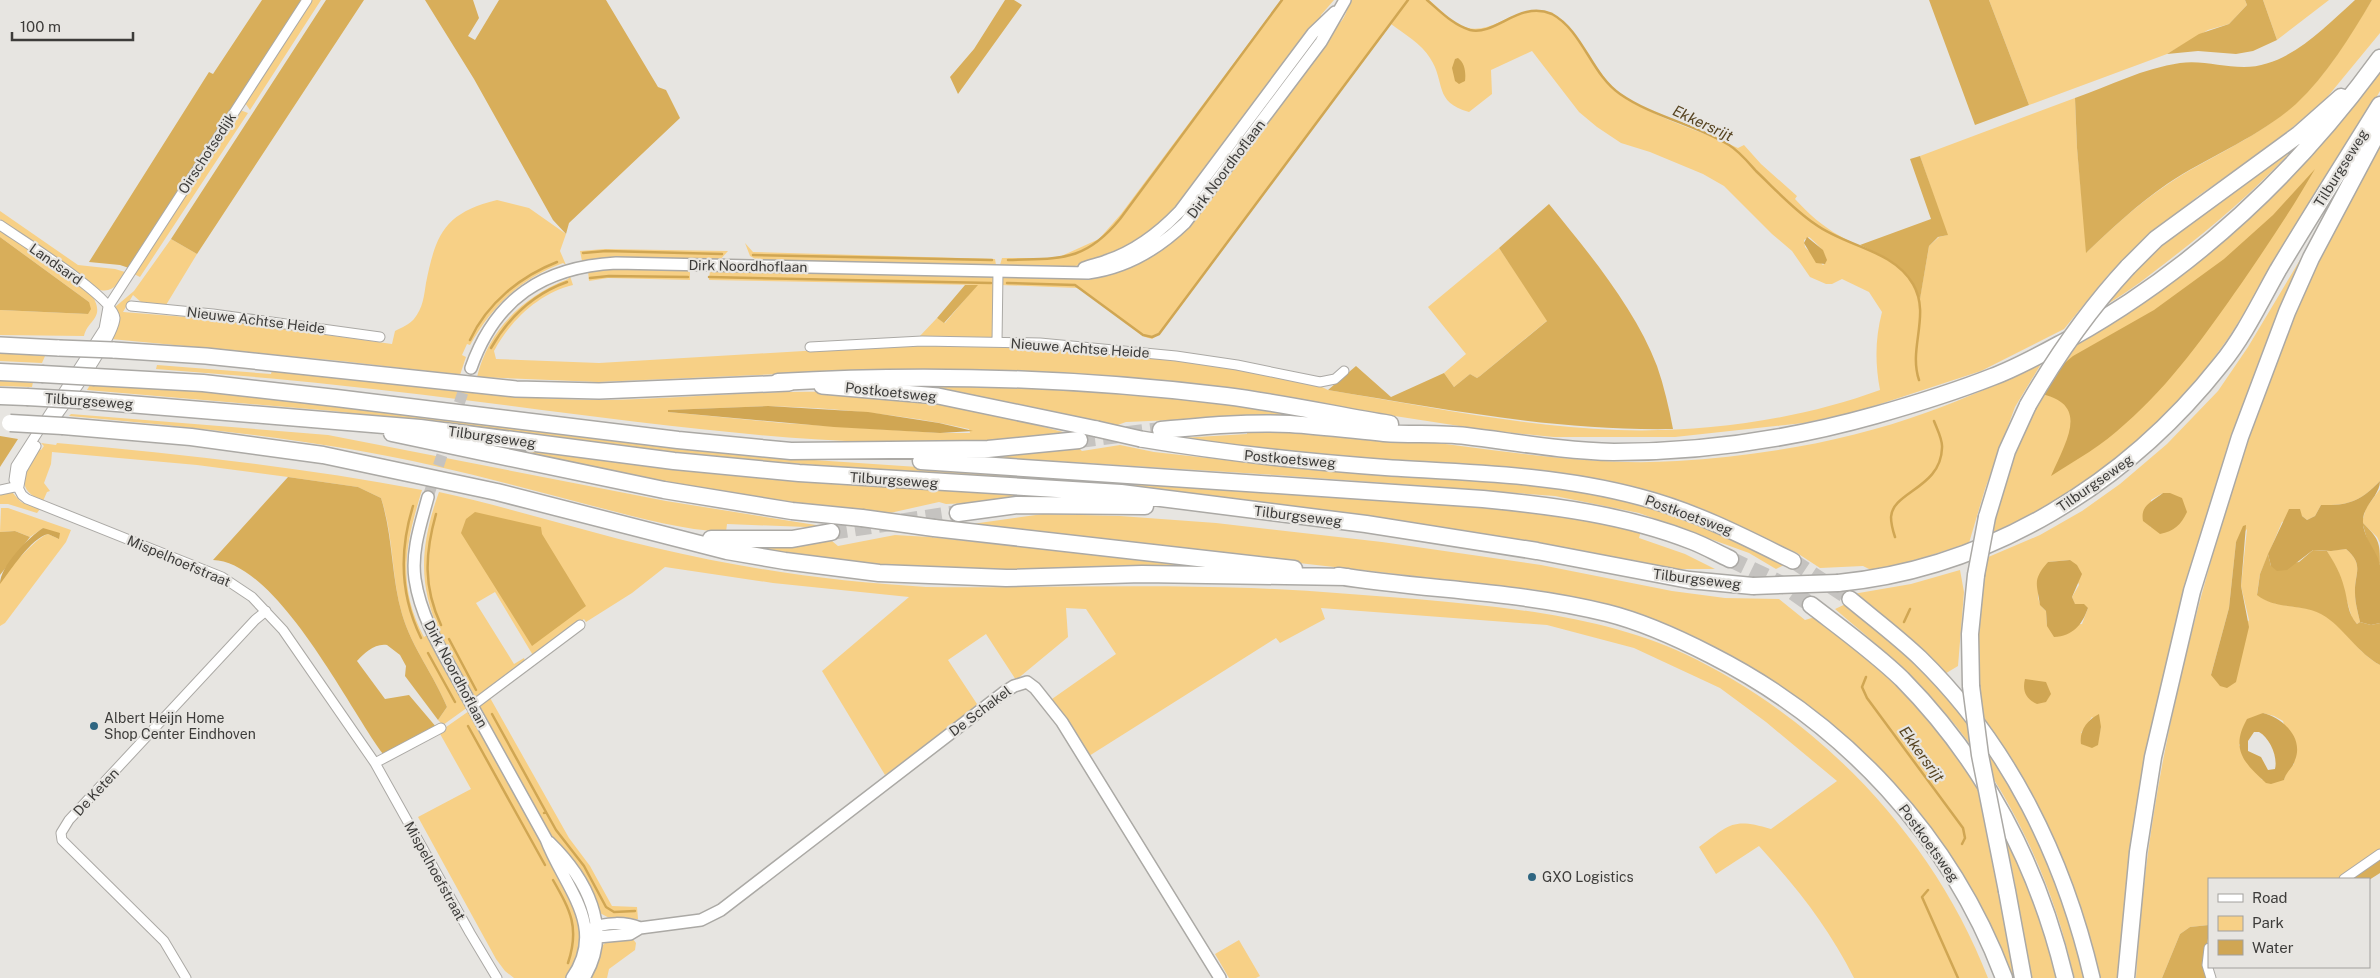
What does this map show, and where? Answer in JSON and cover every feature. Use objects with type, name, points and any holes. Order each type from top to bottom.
[{"type":"highway","points":[[0,345],[113,350],[292,364],[516,389],[599,391],[877,376],[942,376],[1103,384],[1235,397],[1462,435],[1562,449],[1615,452],[1732,444],[1805,433],[1919,402],[1994,377],[2032,359],[2096,324],[2162,280],[2242,215],[2307,149],[2380,58]]},
{"type":"highway","points":[[2023,978],[2008,891],[1980,755],[1971,686],[1970,634],[1976,575],[1987,517],[2007,451],[2028,405],[2047,373],[2079,325],[2128,267],[2156,239],[2298,135],[2366,76]]},
{"type":"highway","name":"Tilburgseweg","points":[[0,396],[80,400],[420,428],[674,461],[779,471],[1121,494],[1366,524],[1537,551],[1689,580],[1753,586],[1808,585],[1838,582],[1929,566],[2008,536],[2046,517],[2123,466],[2176,417],[2237,342],[2380,105]]},
{"type":"highway","points":[[2126,978],[2138,852],[2153,757],[2192,590],[2240,437],[2287,312],[2311,258],[2380,128]]},
{"type":"highway","name":"Tilburgseweg","points":[[0,372],[203,383],[668,439],[791,451],[988,449],[1079,440]]},
{"type":"highway","name":"Postkoetsweg","points":[[778,382],[938,396],[1141,439],[1258,457],[1486,473],[1557,480],[1594,486],[1641,497],[1701,517],[1730,529],[1792,561]]},
{"type":"highway","name":"Tilburgseweg","points":[[5,423],[191,437],[323,455],[430,476],[648,531],[679,537]]},
{"type":"highway","name":"Postkoetsweg","points":[[356,424],[418,440],[664,490],[792,511],[1261,563],[1348,577],[1536,599],[1607,613],[1646,625],[1691,644],[1736,667],[1790,701],[1820,724],[1896,797],[1962,888],[2004,978]]},
{"type":"highway","points":[[1161,430],[1222,424],[1287,424],[1388,433],[1462,435]]},
{"type":"highway","name":"Postkoetsweg","points":[[791,451],[869,458],[1483,499],[1554,506],[1635,523],[1692,541],[1730,559]]},
{"type":"highway","points":[[958,513],[1017,506],[1088,504],[1235,508]]},
{"type":"highway","points":[[679,537],[741,540],[775,539],[831,532]]},
{"type":"highway","name":"Postkoetsweg","points":[[679,537],[785,562],[879,573],[927,576],[1006,578],[1142,574],[1348,577]]},
{"type":"highway","points":[[1850,599],[1920,658],[1957,698],[2009,771],[2031,809],[2052,852],[2080,930],[2092,978]]},
{"type":"highway","points":[[1811,605],[1871,651],[1902,680],[1940,722],[1970,760],[2011,827],[2026,859],[2046,907],[2065,978]]},
{"type":"street","name":"Oirschotsedijk","points":[[108,307],[307,0]]},
{"type":"street","name":"Dirk Noordhoflaan","points":[[471,368],[491,325],[516,297],[544,279],[577,268],[616,263],[1072,272],[1119,256],[1137,247],[1167,224],[1180,211],[1314,33],[1341,5]]},
{"type":"street","name":"Landsard","points":[[0,225],[98,293],[108,307]]},
{"type":"street","points":[[997,342],[998,272]]},
{"type":"street","name":"Nieuwe Achtse Heide","points":[[131,306],[214,314],[380,337]]},
{"type":"street","points":[[0,490],[18,486],[22,470],[33,451],[109,337],[115,319],[113,312],[108,307]]},
{"type":"street","name":"Nieuwe Achtse Heide","points":[[810,346],[922,341],[997,342],[1079,346],[1176,356],[1237,365],[1320,382],[1335,379],[1344,371]]},
{"type":"street","name":"Mispelhoefstraat","points":[[18,486],[22,495],[27,499],[222,577],[252,597],[266,611],[294,645],[375,763],[497,978]]},
{"type":"street","name":"Dirk Noordhoflaan","points":[[428,497],[417,537],[414,558],[414,577],[419,601],[434,637],[546,839],[551,853],[582,910],[587,932]]},
{"type":"street","name":"De Keten","points":[[186,978],[164,941],[62,840],[61,833],[76,813],[255,620],[266,611]]},
{"type":"street","points":[[472,706],[580,625]]},
{"type":"street","name":"De Schakel","points":[[587,932],[630,924],[640,928],[701,920],[720,910],[1003,693],[1014,686],[1027,682],[1035,688],[1062,722],[1220,978]]},
{"type":"street","points":[[375,763],[441,728]]},
{"type":"street","name":"Dirk Noordhoflaan","points":[[546,839],[559,852],[575,874],[591,904],[598,931]]},
{"type":"street","points":[[2345,878],[2380,854]]},
{"type":"street","points":[[584,978],[593,960],[598,931]]},
{"type":"street","points":[[572,978],[580,964],[587,932]]},
{"type":"street","points":[[2208,956],[2207,965],[2211,978]]},
{"type":"green space","points":[[312,0],[321,0],[250,110],[245,103]]},
{"type":"green space","points":[[1281,0],[1334,0],[1321,15],[1321,21],[1179,208],[1146,238],[1089,264],[1060,268],[1002,267],[1000,265],[1002,258],[1057,258],[1099,239],[1121,214]]},
{"type":"green space","points":[[1347,0],[1429,0],[1457,24],[1473,29],[1484,28],[1528,11],[1539,10],[1551,13],[1570,29],[1600,72],[1617,91],[1659,116],[1738,148],[1744,145],[1761,164],[1797,196],[1795,199],[1822,224],[1840,236],[1876,253],[1897,266],[1914,285],[1920,298],[1929,246],[1939,237],[1947,235],[1920,156],[2075,98],[2077,148],[2087,252],[2157,192],[2266,126],[2296,103],[2308,92],[2328,67],[2372,0],[2380,0],[2380,33],[2324,101],[2270,146],[2198,196],[2146,239],[2109,274],[2064,329],[1981,371],[1859,411],[1804,423],[1675,437],[1554,437],[1492,431],[1291,400],[1069,374],[1009,371],[982,373],[805,373],[598,382],[477,377],[482,360],[490,344],[510,317],[537,295],[568,279],[570,276],[573,285],[560,289],[537,301],[508,329],[494,351],[496,359],[599,363],[921,344],[1040,346],[1236,367],[1320,386],[1328,390],[1436,409],[1508,420],[1617,430],[1717,427],[1784,417],[1880,390],[1876,351],[1882,312],[1869,292],[1842,279],[1832,284],[1826,284],[1810,277],[1792,251],[1772,234],[1724,186],[1703,174],[1650,152],[1621,143],[1597,127],[1579,112],[1532,51],[1491,70],[1492,94],[1469,112],[1450,103],[1445,97],[1435,67],[1427,53],[1391,24],[1158,335],[1152,339],[1145,337],[1094,298],[1077,288],[1000,285],[1002,276],[1061,277],[1160,247],[1332,29],[1342,21],[1349,2]],"holes":[[[1809,237],[1824,254],[1826,262],[1823,265],[1805,247],[1804,240]]]},
{"type":"green space","points":[[1989,0],[2245,0],[2247,5],[2229,24],[2208,30],[2167,54],[2029,105]]},
{"type":"green space","points":[[2263,0],[2329,0],[2277,40]]},
{"type":"green space","points":[[2380,69],[2380,91],[2328,181],[2229,337],[2200,377],[2154,427],[2111,465],[2072,492],[2031,515],[1991,533],[2000,493],[2030,417],[2077,343],[2188,269],[2260,208],[2311,154]]},
{"type":"green space","points":[[240,110],[248,113],[140,277],[134,274]]},
{"type":"green space","points":[[2308,132],[2261,182],[2227,213],[2148,276],[2104,306],[2149,253]]},
{"type":"green space","points":[[2380,139],[2380,481],[2367,493],[2354,501],[2321,505],[2315,516],[2307,520],[2302,516],[2282,522],[2260,574],[2257,594],[2273,603],[2309,609],[2326,616],[2365,654],[2380,665],[2380,850],[2339,878],[2208,878],[2208,925],[2190,927],[2180,934],[2162,978],[2136,978],[2147,858],[2156,800],[2179,683],[2193,626],[2226,510],[2274,363],[2296,306],[2335,225]],"holes":[[[2247,529],[2241,586],[2249,620],[2211,675],[2229,608],[2236,542]],[[2263,713],[2283,721],[2294,764],[2287,770],[2284,780],[2262,780],[2239,745]]]},
{"type":"green space","points":[[497,200],[529,208],[566,234],[560,251],[566,265],[563,263],[533,277],[498,306],[470,345],[467,344],[462,355],[466,357],[460,375],[341,361],[111,339],[117,314],[115,307],[134,291],[171,239],[197,254],[166,305],[141,302],[133,295],[123,312],[212,319],[392,344],[395,331],[412,321],[419,311],[423,302],[434,251],[439,238],[446,228],[465,211]]},
{"type":"green space","points":[[2331,208],[2222,469],[2203,529],[2174,634],[2120,978],[2098,978],[2089,938],[1979,717],[1976,667],[1979,599],[1986,558],[2040,535],[2082,511],[2120,484],[2167,444],[2218,391],[2248,347]],"holes":[[[2163,493],[2150,528],[2151,500]],[[2070,560],[2079,585],[2072,597],[2075,605],[2088,608],[2082,624],[2047,626],[2046,611],[2041,606],[2038,594],[2048,562]],[[2092,717],[2101,727],[2099,735],[2081,733]]]},
{"type":"green space","points":[[0,211],[78,265],[125,272],[118,283],[112,288],[100,290],[0,219]]},
{"type":"green space","points":[[0,229],[92,295],[96,303],[97,314],[84,336],[0,335],[0,310],[88,314],[89,302],[0,237]]},
{"type":"green space","points":[[745,243],[753,252],[995,259],[996,265],[994,267],[761,262],[750,256]]},
{"type":"green space","points":[[1499,248],[1548,320],[1480,376],[1477,378],[1470,374],[1454,387],[1444,373],[1466,354],[1428,307]]},
{"type":"green space","points":[[604,249],[728,251],[720,260],[602,259],[582,261],[580,251]]},
{"type":"green space","points":[[608,268],[690,270],[690,280],[608,278],[589,281],[588,271]]},
{"type":"green space","points":[[710,270],[994,276],[994,336],[992,340],[918,338],[937,318],[945,323],[977,285],[709,280]]},
{"type":"green space","points":[[0,353],[45,356],[42,363],[0,361]]},
{"type":"green space","points":[[2041,364],[2015,407],[1985,489],[1969,543],[1873,571],[1863,566],[1820,568],[1797,553],[1730,524],[1703,509],[1645,489],[1164,439],[1247,434],[1247,428],[1379,436],[1573,459],[1643,462],[1709,459],[1804,446],[1867,431],[1943,407]]},
{"type":"green space","points":[[157,365],[271,374],[272,370],[475,393],[557,399],[598,400],[800,392],[868,394],[945,404],[1071,434],[919,443],[801,438],[668,426],[402,392],[156,369]],"holes":[[[768,406],[844,410],[894,416],[969,429],[970,433],[940,433],[782,423],[668,412],[668,410]]]},
{"type":"green space","points":[[0,380],[33,382],[32,387],[0,386]]},
{"type":"green space","points":[[869,381],[941,381],[1167,395],[1352,421],[1221,418],[1126,422],[1112,427]]},
{"type":"green space","points":[[90,385],[201,391],[334,404],[799,459],[1483,505],[1553,512],[1641,531],[1639,538],[1685,554],[1715,569],[1676,569],[1386,519],[1221,497],[675,454],[333,411],[87,390]]},
{"type":"green space","points":[[71,414],[328,435],[666,501],[822,526],[727,524],[726,532],[692,529],[642,519],[475,475],[344,448],[253,435],[69,416]]},
{"type":"green space","points":[[41,443],[103,447],[240,462],[331,474],[422,490],[408,546],[406,564],[410,599],[415,618],[424,637],[427,635],[468,707],[443,725],[438,720],[447,707],[411,638],[402,614],[398,600],[388,527],[381,498],[358,487],[288,477],[197,465],[52,452],[51,464],[44,483],[50,491],[47,492],[43,501],[27,491],[24,478],[29,464],[38,449],[41,450],[44,446]]},
{"type":"green space","points":[[467,443],[672,468],[1076,499],[946,504],[939,502],[881,515],[669,484]]},
{"type":"green space","points":[[1120,445],[1154,452],[1278,466],[1556,484],[1639,501],[1700,521],[1788,563],[1776,569],[1749,553],[1639,513],[1555,496],[1276,475],[956,455],[1076,446],[1082,451]]},
{"type":"green space","points":[[2380,489],[2380,543],[2377,537],[2362,522],[2366,508]]},
{"type":"green space","points":[[11,491],[21,502],[40,509],[37,513],[8,504],[0,504],[0,492]]},
{"type":"green space","points":[[439,492],[689,556],[757,568],[858,582],[926,587],[1170,586],[1313,591],[1519,610],[1554,615],[1621,630],[1685,654],[1735,681],[1782,712],[1826,748],[1867,787],[1904,831],[1937,877],[1965,927],[1988,978],[1854,978],[1823,924],[1759,846],[1716,874],[1699,847],[1717,833],[1732,825],[1739,824],[1758,825],[1771,829],[1837,781],[1766,722],[1720,688],[1634,648],[1547,625],[1321,608],[1325,619],[1280,643],[1276,638],[1089,756],[1052,699],[1116,654],[1086,609],[1066,608],[1068,637],[1016,680],[986,634],[948,660],[979,707],[885,775],[822,671],[909,597],[773,583],[665,567],[632,593],[586,622],[584,619],[534,657],[495,592],[476,603],[514,664],[524,658],[526,663],[474,699],[446,647],[436,623],[428,600],[424,577],[429,524]]},
{"type":"green space","points":[[1,508],[8,508],[71,530],[66,542],[5,623],[0,626],[0,583],[3,578],[43,536],[48,534],[59,539],[43,528],[30,537],[15,531],[0,532]]},
{"type":"green space","points":[[1043,514],[1120,516],[1216,523],[1382,542],[1541,565],[1672,591],[1725,598],[1779,599],[1805,620],[1815,617],[1896,684],[1935,727],[1968,768],[1995,812],[2040,909],[2059,978],[2026,978],[2013,910],[2017,895],[2011,863],[1994,867],[2015,978],[2009,978],[1998,948],[1846,738],[1793,695],[1739,660],[1694,637],[1609,606],[1537,590],[965,525]]},
{"type":"green space","points":[[895,535],[1199,566],[1198,569],[1008,572],[882,566],[755,549],[832,541],[838,546]]},
{"type":"green space","points":[[2346,549],[2352,555],[2357,565],[2355,597],[2360,622],[2357,624],[2352,618],[2338,571],[2327,551]]},
{"type":"green space","points":[[1960,570],[1964,592],[1958,666],[1943,675],[1853,594],[1911,584]]},
{"type":"green space","points":[[1850,602],[1885,633],[1954,702],[1999,764],[2047,853],[2088,978],[2074,978],[2055,908],[2041,873],[2009,805],[1989,773],[1969,742],[1920,686],[1893,659],[1835,609]]},
{"type":"green space","points":[[489,696],[569,838],[590,866],[612,906],[637,907],[638,919],[613,920],[598,912],[550,837],[478,708],[480,703]]},
{"type":"green space","points":[[469,711],[577,905],[582,946],[569,978],[514,978],[505,971],[496,959],[418,817],[471,789],[439,732]]},
{"type":"green space","points":[[632,938],[636,943],[635,950],[609,969],[607,978],[588,978],[601,947],[606,942]]},
{"type":"green space","points":[[1239,940],[1260,976],[1256,978],[1229,978],[1215,954]]},
{"type":"shaded area","points":[[262,0],[303,0],[129,268],[120,265],[89,262],[209,72],[213,74]]},
{"type":"shaded area","points":[[326,0],[364,0],[197,254],[171,239]]},
{"type":"shaded area","points":[[425,0],[473,0],[479,18],[468,36],[475,40],[499,0],[606,0],[658,87],[666,90],[680,118],[569,223],[566,234],[553,220],[474,79]]},
{"type":"shaded area","points":[[1005,0],[1014,0],[1022,5],[958,94],[950,77],[974,49]]},
{"type":"shaded area","points":[[1929,0],[1989,0],[2029,105],[1975,125]]},
{"type":"shaded area","points":[[2245,0],[2263,0],[2277,40],[2253,51],[2236,54],[2198,51],[2167,54],[2199,34],[2229,24],[2247,5]]},
{"type":"shaded area","points":[[2355,0],[2372,0],[2328,68],[2296,104],[2250,137],[2167,184],[2125,217],[2086,253],[2077,148],[2075,98],[2140,73],[2167,65],[2196,62],[2244,67],[2276,60],[2318,34]]},
{"type":"shaded area","points":[[1920,156],[1948,235],[1938,237],[1929,246],[1920,299],[1916,288],[1904,272],[1888,260],[1860,245],[1931,219],[1910,159]]},
{"type":"shaded area","points":[[1549,204],[1609,281],[1648,344],[1662,381],[1673,429],[1629,429],[1543,423],[1328,390],[1356,366],[1391,397],[1444,373],[1454,387],[1470,374],[1477,378],[1480,376],[1547,321],[1499,248]]},
{"type":"shaded area","points":[[0,237],[89,302],[91,309],[88,314],[0,310]]},
{"type":"shaded area","points":[[965,285],[978,285],[944,323],[937,318]]},
{"type":"shaded area","points":[[0,436],[18,439],[0,467]]},
{"type":"shaded area","points":[[288,477],[358,487],[381,498],[388,527],[398,600],[402,614],[411,638],[447,707],[438,720],[405,676],[406,666],[400,655],[387,645],[374,647],[366,652],[357,661],[385,699],[409,695],[437,728],[383,754],[331,672],[286,610],[262,585],[237,567],[213,560]]},
{"type":"shaded area","points":[[475,512],[541,527],[542,534],[586,606],[532,646],[461,533],[466,519]]},
{"type":"shaded area","points":[[2362,522],[2375,537],[2379,545],[2380,565],[2367,539]]},
{"type":"shaded area","points":[[15,531],[30,537],[0,575],[0,532]]},
{"type":"shaded area","points":[[2313,550],[2327,551],[2332,559],[2343,582],[2350,611],[2357,624],[2360,622],[2371,625],[2380,623],[2380,665],[2318,612],[2273,603],[2257,595],[2260,574],[2268,554],[2271,566],[2299,562]]},
{"type":"shaded area","points":[[2380,858],[2380,873],[2370,879],[2350,878]]},
{"type":"shaded area","points":[[2208,925],[2205,957],[2206,978],[2162,978],[2180,934],[2190,927]]},
{"type":"water","points":[[1458,58],[1464,65],[1465,75],[1465,81],[1459,84],[1455,81],[1452,68],[1455,59]]},
{"type":"water","points":[[2315,169],[2241,284],[2173,375],[2142,409],[2117,432],[2051,476],[2064,448],[2068,434],[2069,412],[2062,403],[2050,396],[2030,392],[2073,356],[2154,310],[2224,259],[2273,215]]},
{"type":"water","points":[[1807,237],[1823,250],[1827,260],[1825,264],[1816,263],[1804,243]]},
{"type":"water","points":[[768,406],[868,412],[939,423],[973,431],[940,433],[834,427],[668,412],[668,410]]},
{"type":"water","points":[[2380,481],[2377,491],[2363,516],[2365,533],[2380,565],[2380,623],[2371,625],[2360,622],[2355,597],[2357,565],[2352,555],[2346,549],[2331,551],[2313,550],[2287,570],[2277,571],[2271,566],[2268,554],[2289,509],[2300,509],[2302,516],[2307,520],[2315,516],[2321,505],[2354,501],[2367,493]]},
{"type":"water","points":[[2163,493],[2170,493],[2182,498],[2187,512],[2176,527],[2160,534],[2143,521],[2143,511],[2148,504]]},
{"type":"water","points":[[2246,525],[2241,586],[2249,627],[2236,682],[2227,688],[2220,686],[2211,675],[2229,608],[2236,542],[2243,526]]},
{"type":"water","points":[[43,528],[60,533],[59,539],[48,534],[35,542],[22,555],[0,584],[5,569],[16,553]]},
{"type":"water","points":[[2070,560],[2077,565],[2082,574],[2072,597],[2075,604],[2084,604],[2088,608],[2083,620],[2072,632],[2054,637],[2047,626],[2046,611],[2040,605],[2037,582],[2040,573],[2048,562]]},
{"type":"water","points":[[2025,679],[2046,682],[2051,694],[2046,702],[2037,704],[2030,700],[2024,687]]},
{"type":"water","points":[[2263,713],[2278,719],[2290,730],[2297,744],[2297,752],[2294,763],[2284,780],[2271,784],[2266,783],[2246,762],[2242,755],[2240,739],[2247,719]],"holes":[[[2254,732],[2259,732],[2267,739],[2272,748],[2276,764],[2275,769],[2268,770],[2261,757],[2248,751],[2248,741]]]},
{"type":"water","points":[[2099,714],[2101,727],[2098,745],[2092,748],[2081,744],[2081,735],[2085,726]]},
{"type":"waterway","points":[[1008,260],[1056,258],[1070,255],[1094,244],[1107,233],[1120,219],[1282,0]]},
{"type":"waterway","points":[[1007,283],[1075,285],[1143,335],[1152,337],[1159,334],[1408,0]]},
{"type":"waterway","name":"Ekkersrijt","points":[[1427,0],[1452,21],[1470,30],[1489,28],[1518,14],[1529,11],[1552,14],[1563,21],[1572,31],[1610,86],[1620,94],[1646,109],[1702,131],[1729,145],[1740,153],[1792,205],[1815,224],[1827,232],[1893,263],[1904,272],[1913,284],[1918,296],[1920,320],[1916,368],[1919,380]]},
{"type":"waterway","points":[[583,253],[606,251],[722,254]]},
{"type":"waterway","points":[[753,255],[992,260]]},
{"type":"waterway","points":[[470,340],[486,314],[506,292],[531,275],[557,262]]},
{"type":"waterway","points":[[590,278],[609,276],[688,277]]},
{"type":"waterway","points":[[709,277],[991,283]]},
{"type":"waterway","points":[[491,348],[506,326],[523,308],[543,293],[567,282]]},
{"type":"waterway","name":"Ekkersrijt","points":[[1895,537],[1891,520],[1893,508],[1899,501],[1926,481],[1940,461],[1942,445],[1940,434],[1934,421]]},
{"type":"waterway","points":[[413,506],[405,540],[404,573],[409,606],[421,638]]},
{"type":"waterway","points":[[436,514],[432,528],[428,570],[431,597],[441,625]]},
{"type":"waterway","name":"Ekkersrijt","points":[[1904,622],[1910,609]]},
{"type":"waterway","points":[[449,639],[476,690]]},
{"type":"waterway","points":[[428,653],[455,702]]},
{"type":"waterway","name":"Ekkersrijt","points":[[1866,677],[1862,687],[1867,698],[1963,828],[1965,838],[1962,844]]},
{"type":"waterway","points":[[492,714],[546,812],[544,813]]},
{"type":"waterway","points":[[468,726],[545,865]]},
{"type":"waterway","points":[[546,812],[556,830],[584,866],[606,907],[614,912],[635,911]]},
{"type":"waterway","points":[[553,880],[568,910],[573,929],[568,963]]},
{"type":"waterway","name":"Ekkersrijt","points":[[1928,890],[1922,897],[1958,978]]},
{"type":"tunnel","points":[[428,497],[471,368]]},
{"type":"tunnel","points":[[1079,440],[1161,430]]},
{"type":"tunnel","points":[[831,532],[958,513]]},
{"type":"tunnel","points":[[1730,559],[1780,583],[1811,605]]},
{"type":"tunnel","points":[[1793,561],[1850,599]]},
{"type":"place","name":"Albert Heijn Home Shop Center Eindhoven","points":[[94,726]]},
{"type":"place","name":"GXO Logistics","points":[[1532,877]]}]
